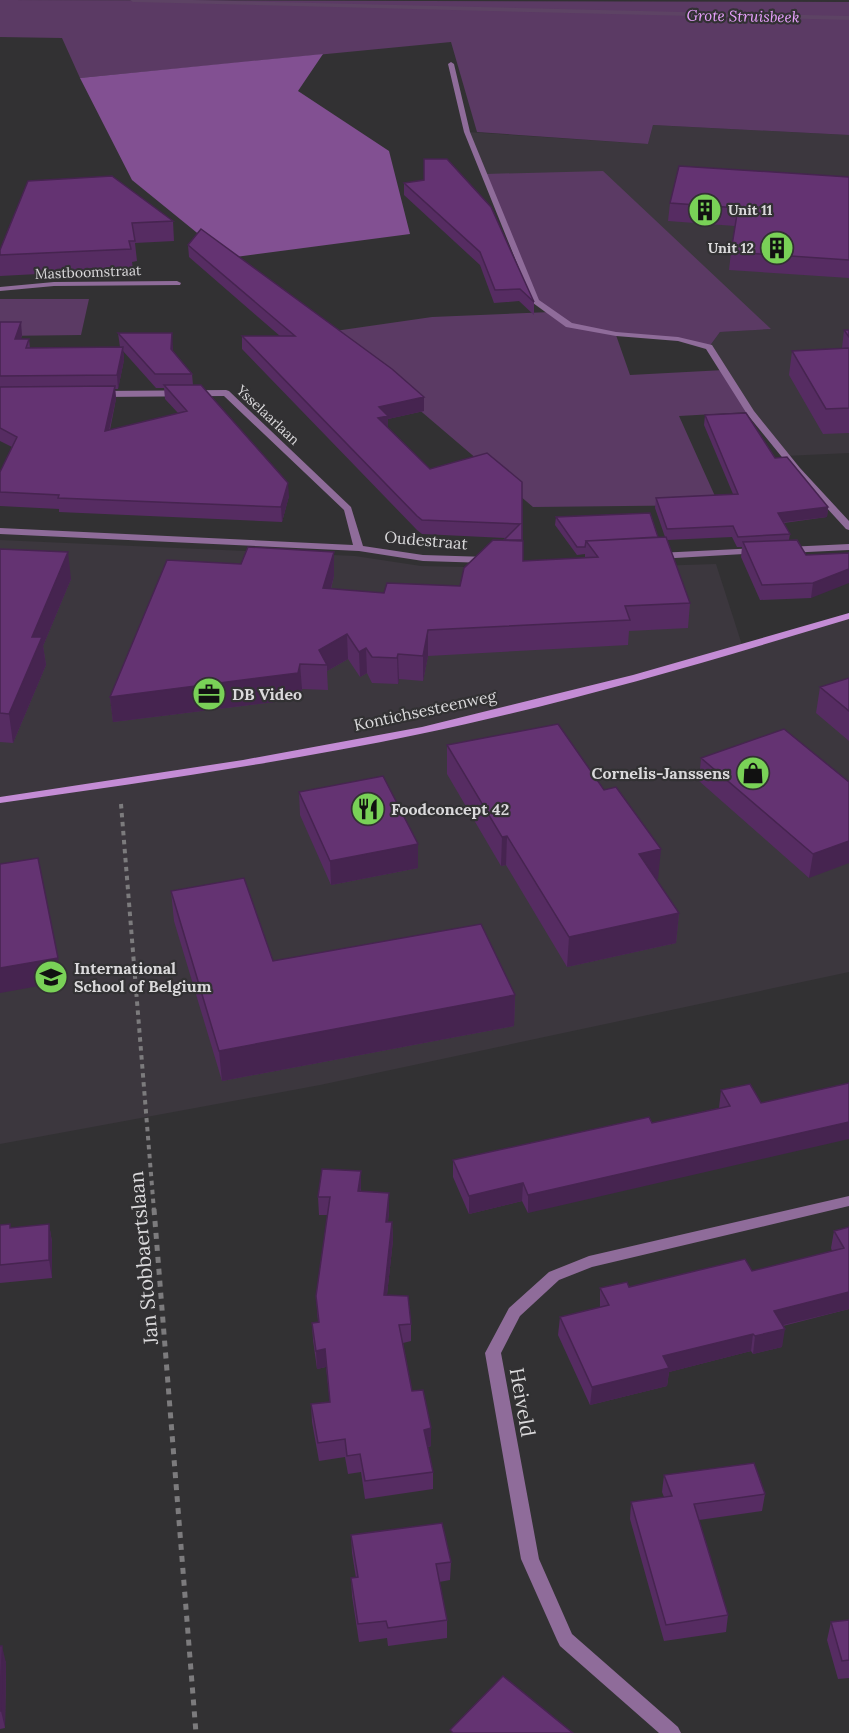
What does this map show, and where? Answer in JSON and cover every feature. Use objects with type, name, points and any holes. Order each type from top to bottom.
[{"type":"street","points":[[451,64],[467,132],[536,301],[570,325],[616,334],[678,339],[708,346],[750,412],[797,470],[849,527]]},
{"type":"street","name":"Mastboomstraat","points":[[0,289],[54,284],[177,283]]},
{"type":"street","name":"Ysselaarlaan","points":[[95,394],[226,393],[348,508],[359,548]]},
{"type":"street","name":"Oudestraat","points":[[0,531],[359,548],[423,558],[501,560]]},
{"type":"street","points":[[777,550],[849,547]]},
{"type":"street","points":[[649,556],[765,551]]},
{"type":"street","name":"Kontichsesteenweg","points":[[0,800],[279,758],[463,721],[722,655],[849,616]]},
{"type":"street","name":"Heiveld","points":[[672,1733],[566,1640],[530,1559],[493,1353],[514,1312],[554,1276],[589,1262],[849,1201]]},
{"type":"path","name":"Jan Stobbaertslaan","points":[[116,782],[121,796],[196,1733]]},
{"type":"shaded area","points":[[0,0],[849,2],[849,135],[653,125],[648,144],[477,132],[451,42],[80,78],[62,38],[0,37]]},
{"type":"shaded area","points":[[323,54],[298,91],[389,151],[410,234],[228,258],[132,180],[80,78]]},
{"type":"shaded area","points":[[653,125],[849,135],[849,453],[785,456],[709,347],[720,332],[770,329],[485,174],[467,132],[648,144]]},
{"type":"shaded area","points":[[603,171],[771,329],[720,332],[709,347],[678,339],[616,335],[630,375],[724,370],[750,412],[679,416],[719,505],[533,507],[328,332],[432,317],[551,312],[536,301],[485,174]]},
{"type":"shaded area","points":[[0,299],[89,299],[81,335],[0,336]]},
{"type":"shaded area","points":[[0,540],[355,556],[421,566],[558,569],[716,564],[743,648],[849,616],[849,972],[320,1085],[0,1144]]},
{"type":"building","points":[[424,159],[447,159],[491,207],[534,302],[520,289],[495,290],[480,252],[404,183],[424,180]]},
{"type":"building","points":[[679,166],[849,177],[849,260],[731,252],[738,208],[670,203]]},
{"type":"building","points":[[112,176],[173,221],[132,223],[135,241],[129,241],[131,249],[0,255],[28,181]]},
{"type":"building","points":[[201,229],[392,369],[424,397],[379,407],[388,416],[378,418],[430,469],[487,453],[522,482],[522,540],[504,540],[520,524],[422,520],[417,516],[242,336],[295,336],[188,245]]},
{"type":"building","points":[[0,322],[21,322],[15,339],[29,339],[26,348],[123,347],[117,375],[0,376]]},
{"type":"building","points":[[118,333],[172,333],[171,349],[192,374],[155,374]]},
{"type":"building","points":[[849,348],[849,408],[826,409],[792,351]]},
{"type":"building","points":[[164,385],[201,385],[288,483],[281,507],[58,498],[59,495],[0,492],[0,472],[17,437],[0,428],[0,387],[115,386],[105,431],[187,411]]},
{"type":"building","points":[[746,413],[775,458],[787,457],[828,507],[778,513],[790,534],[738,537],[733,526],[667,529],[656,498],[738,494],[705,415]]},
{"type":"building","points":[[650,513],[658,537],[586,541],[585,547],[577,547],[556,517]]},
{"type":"building","points":[[666,537],[690,603],[625,606],[630,620],[428,630],[423,656],[398,654],[397,658],[372,657],[366,648],[359,652],[347,634],[319,650],[327,665],[300,664],[298,673],[110,697],[167,560],[241,564],[248,547],[334,552],[323,588],[384,593],[387,583],[460,586],[464,568],[493,540],[523,541],[523,561],[598,557],[586,541]]},
{"type":"building","points":[[797,540],[806,555],[849,553],[849,569],[813,583],[762,585],[743,542]]},
{"type":"building","points":[[0,549],[68,552],[32,637],[42,637],[9,714],[0,713]]},
{"type":"building","points":[[849,678],[849,711],[820,687]]},
{"type":"building","points":[[558,724],[604,790],[616,787],[661,849],[639,854],[679,913],[569,937],[507,836],[502,837],[447,745]]},
{"type":"building","points":[[784,729],[849,782],[849,841],[813,854],[701,758]]},
{"type":"building","points":[[383,776],[418,844],[330,861],[299,792]]},
{"type":"building","points":[[38,858],[58,958],[0,968],[0,864]]},
{"type":"building","points":[[244,878],[273,961],[481,924],[515,995],[219,1051],[171,891]]},
{"type":"building","points":[[849,1083],[849,1122],[528,1195],[523,1183],[469,1196],[453,1160],[649,1117],[652,1123],[730,1106],[721,1090],[750,1084],[761,1103]]},
{"type":"building","points":[[322,1169],[361,1171],[358,1191],[389,1193],[386,1222],[392,1222],[384,1295],[408,1296],[411,1324],[399,1325],[412,1391],[423,1390],[431,1428],[424,1430],[433,1472],[365,1481],[360,1454],[347,1456],[345,1439],[318,1443],[311,1404],[330,1402],[325,1349],[316,1351],[312,1323],[319,1322],[316,1296],[330,1197],[318,1197]]},
{"type":"building","points":[[10,1224],[10,1228],[49,1224],[49,1260],[0,1265],[0,1225]]},
{"type":"building","points":[[849,1227],[849,1292],[774,1311],[785,1329],[755,1336],[753,1334],[663,1356],[669,1368],[592,1387],[560,1317],[609,1305],[600,1288],[627,1282],[629,1287],[745,1259],[752,1271],[844,1248],[834,1231]]},
{"type":"building","points":[[754,1463],[765,1494],[694,1504],[728,1615],[666,1625],[631,1502],[672,1496],[664,1475]]},
{"type":"building","points":[[442,1523],[451,1562],[436,1564],[447,1620],[388,1628],[386,1621],[358,1624],[351,1578],[358,1577],[351,1535]]},
{"type":"building","points":[[849,1620],[849,1660],[842,1661],[831,1622]]},
{"type":"building","points":[[0,1646],[2,1646],[1,1711],[0,1711]]},
{"type":"building","points":[[503,1676],[573,1733],[453,1733],[450,1730]]},
{"type":"waterway","name":"Grote Struisbeek","points":[[55,2],[60,0]]},
{"type":"waterway","name":"Grote Struisbeek","points":[[133,0],[849,18]]},
{"type":"place","name":"Unit 11","points":[[705,210]]},
{"type":"place","name":"Unit 12","points":[[777,248]]},
{"type":"place","name":"DB Video","points":[[209,694]]},
{"type":"place","name":"Cornelis-Janssens","points":[[753,773]]},
{"type":"place","name":"Foodconcept 42","points":[[368,809]]},
{"type":"place","name":"International School of Belgium","points":[[51,977]]}]
